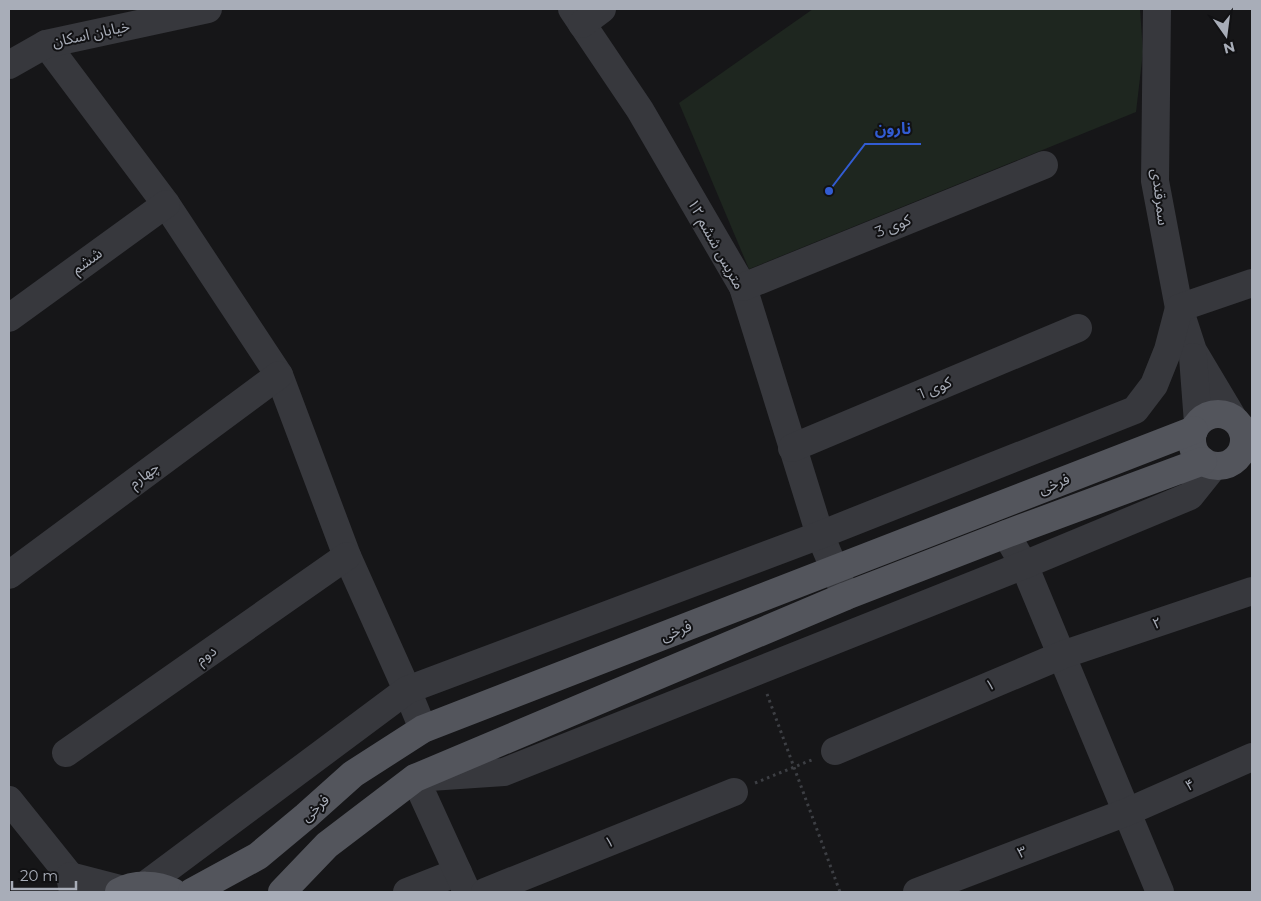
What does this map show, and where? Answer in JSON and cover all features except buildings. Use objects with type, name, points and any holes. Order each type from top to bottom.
[{"type":"main road","points":[[1214,464],[1233,462],[1243,450],[1243,430],[1218,413],[1204,418],[1196,426],[1192,438],[1196,455],[1214,464],[1252,470]]},
{"type":"main road","name":"فرخی","points":[[192,892],[258,856],[353,774],[423,729],[835,570],[1196,426]]},
{"type":"main road","name":"فرخی","points":[[282,892],[327,845],[415,778],[846,596],[1006,534],[1214,464]]},
{"type":"main road","points":[[129,889],[164,888],[173,892]]},
{"type":"street","name":"خیابان اسکان","points":[[9,65],[46,44],[208,9]]},
{"type":"street","name":"سمرقندی","points":[[1157,9],[1155,181],[1179,308],[1193,351]]},
{"type":"street","name":"۱۲ متریس ششم","points":[[585,14],[743,288],[820,535],[846,596]]},
{"type":"street","points":[[46,44],[166,204],[279,375],[347,556],[423,729]]},
{"type":"street","name":"کوی 3","points":[[743,288],[1044,165]]},
{"type":"street","name":"ششم","points":[[9,318],[166,204]]},
{"type":"street","points":[[9,800],[71,884],[129,889],[407,690],[820,535],[1135,410],[1154,385],[1168,350],[1179,308],[1252,283]]},
{"type":"street","name":"کوی 1","points":[[792,448],[1078,328]]},
{"type":"street","points":[[1193,351],[1196,426]]},
{"type":"street","points":[[1193,351],[1243,430]]},
{"type":"street","name":"چهارم","points":[[9,575],[279,375]]},
{"type":"street","points":[[407,892],[462,882],[415,778],[504,772],[1024,565],[1190,496],[1214,464]]},
{"type":"street","points":[[1006,534],[1024,565],[1160,892]]},
{"type":"street","name":"دوم","points":[[66,754],[347,556]]},
{"type":"street","name":"۲","points":[[1062,655],[1252,590]]},
{"type":"street","name":"۱","points":[[835,751],[1062,655]]},
{"type":"street","name":"۴","points":[[1127,812],[1252,758]]},
{"type":"street","name":"۱","points":[[485,892],[734,792]]},
{"type":"street","name":"۳","points":[[917,892],[1127,812]]},
{"type":"path","points":[[759,671],[840,892]]},
{"type":"path","points":[[734,792],[793,766]]},
{"type":"shaded area","points":[[813,9],[1140,9],[1143,52],[1136,112],[749,269],[679,103]]},
{"type":"place","name":"نارون","points":[[829,191]]}]
